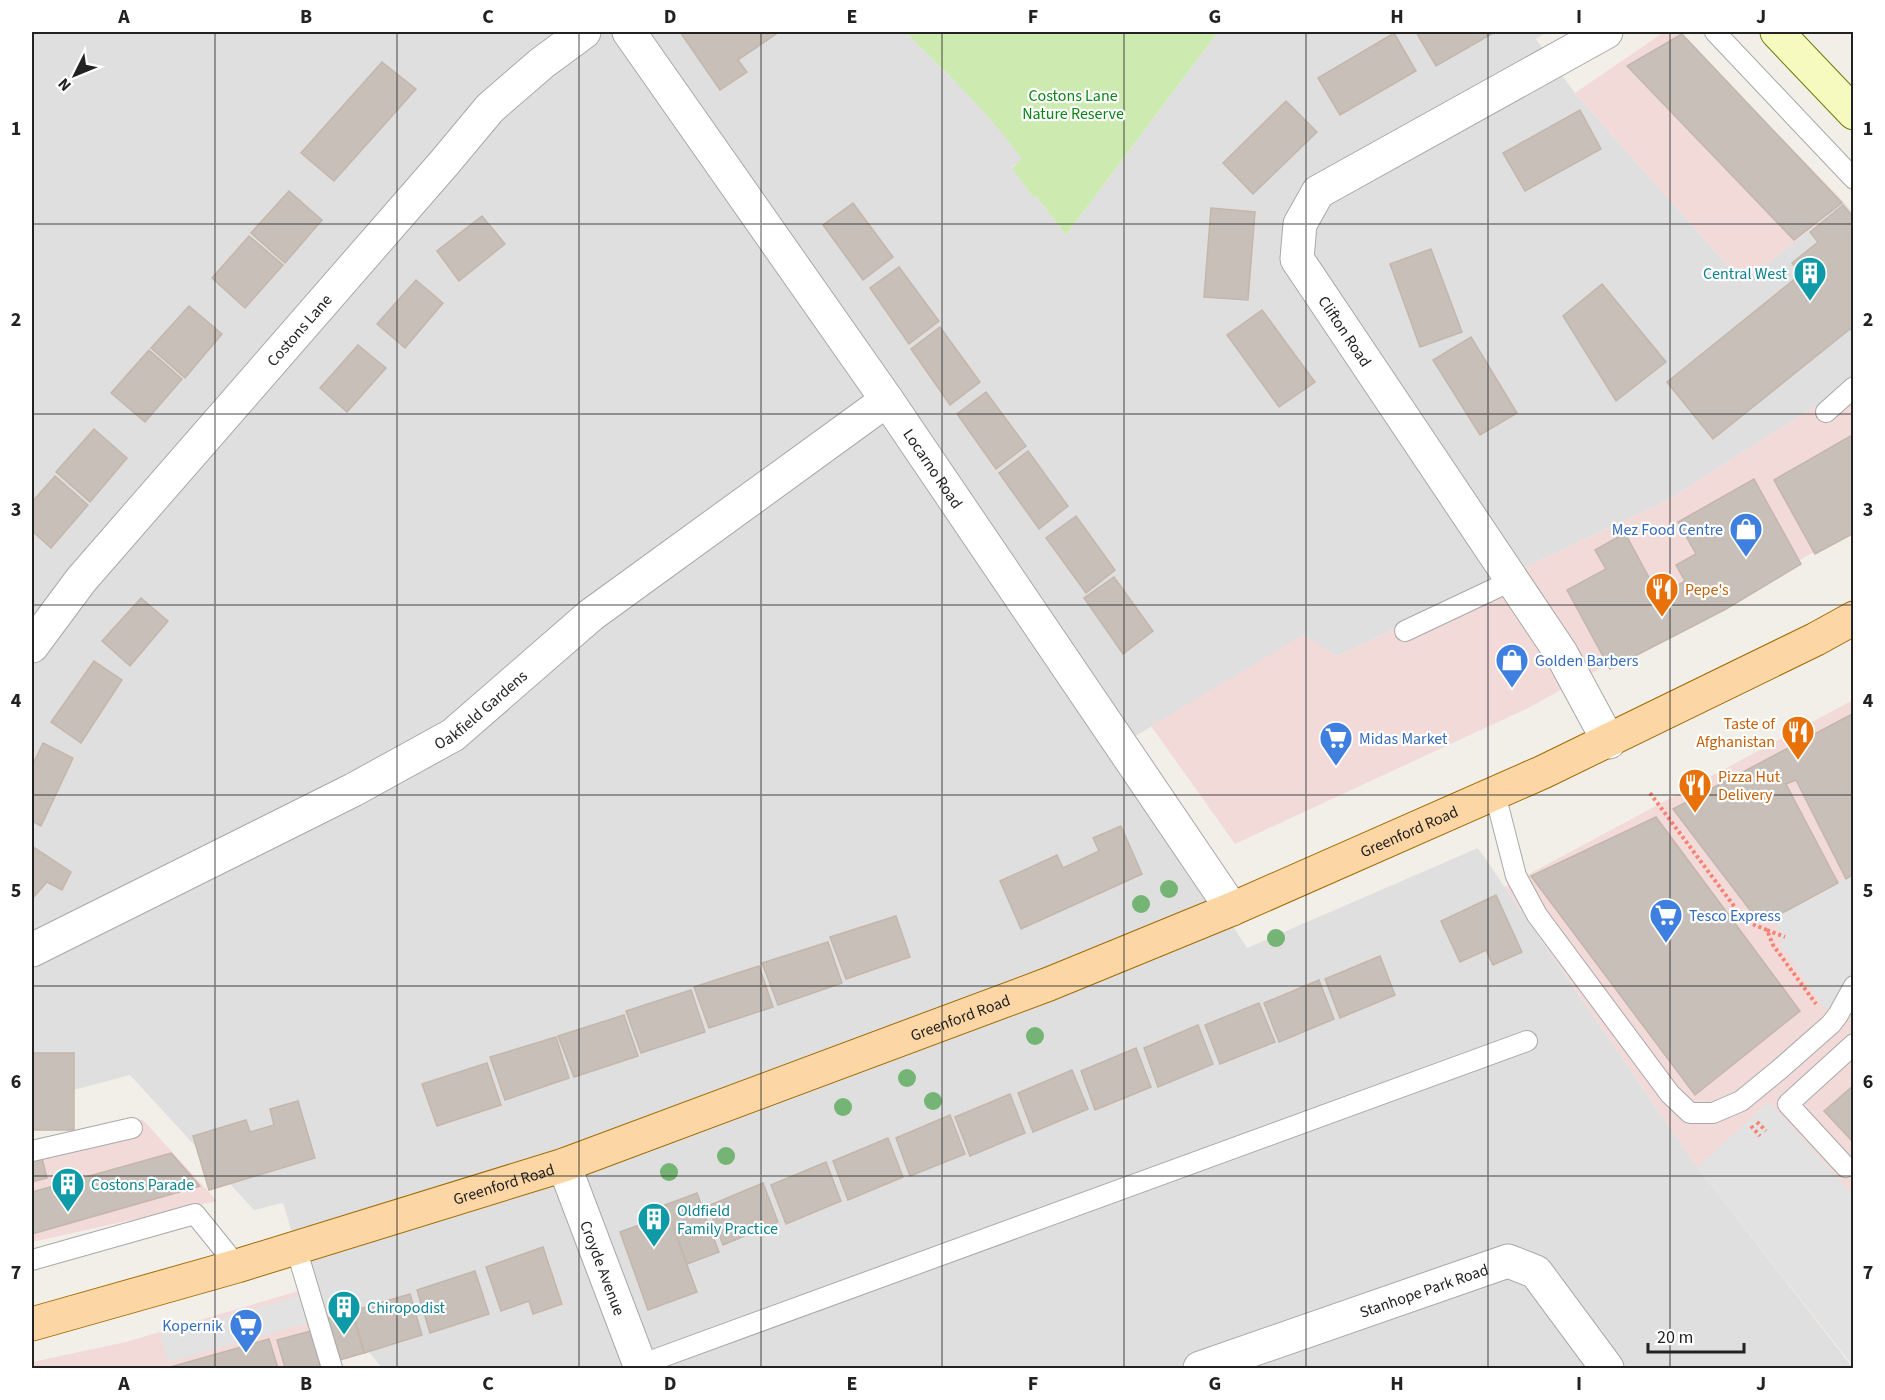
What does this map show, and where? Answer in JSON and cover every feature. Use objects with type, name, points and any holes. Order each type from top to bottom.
[{"type":"main road","points":[[1777,32],[1854,113]]},
{"type":"main road","name":"Greenford Road","points":[[32,1324],[237,1266],[564,1166],[1049,984],[1232,909],[1495,794],[1609,741],[1854,618]]},
{"type":"street","name":"Costons Lane","points":[[32,646],[81,580],[490,108],[542,63],[584,32]]},
{"type":"street","name":"Locarno Road","points":[[629,32],[887,400],[1232,909]]},
{"type":"street","name":"Clifton Road","points":[[1605,32],[1318,192],[1300,224],[1297,259],[1561,653],[1609,741]]},
{"type":"street","name":"Oakfield Gardens","points":[[32,950],[353,790],[453,735],[591,615],[887,400]]},
{"type":"street","name":"Croyde Avenue","points":[[564,1166],[640,1367]]},
{"type":"street","name":"Stanhope Park Road","points":[[1200,1368],[1509,1261],[1536,1272],[1606,1368]]},
{"type":"lane","points":[[1715,32],[1854,179]]},
{"type":"lane","points":[[1826,412],[1854,387]]},
{"type":"lane","points":[[1406,632],[1511,581]]},
{"type":"lane","points":[[1495,794],[1516,876],[1537,915],[1670,1094],[1690,1113],[1713,1113],[1741,1101],[1830,1024],[1838,1015],[1854,986]]},
{"type":"lane","points":[[640,1367],[1527,1041]]},
{"type":"lane","points":[[1846,1167],[1788,1104],[1854,1044]]},
{"type":"lane","points":[[32,1150],[132,1128]]},
{"type":"lane","points":[[32,1260],[195,1214],[237,1266]]},
{"type":"lane","points":[[296,1248],[332,1368]]},
{"type":"path","points":[[1650,793],[1745,921],[1785,937]]},
{"type":"path","points":[[1767,930],[1773,945],[1830,1024]]},
{"type":"path","points":[[1745,1120],[1760,1136]]},
{"type":"shaded area","points":[[32,32],[905,32],[1001,129],[1023,159],[1012,167],[1033,197],[1035,195],[1066,235],[1218,32],[1547,32],[1536,39],[1575,93],[1743,283],[1844,202],[1853,213],[1853,382],[1668,500],[1337,656],[1303,636],[1117,747],[1247,948],[1478,848],[1697,1167],[1853,1368],[382,1368],[352,1331],[323,1337],[283,1203],[254,1210],[130,1075],[32,1101]]},
{"type":"shaded area","points":[[1664,32],[1678,32],[1844,202],[1743,283],[1575,93]]},
{"type":"shaded area","points":[[1853,382],[1853,531],[1528,708],[1235,844],[1151,726],[1303,635],[1337,656],[1668,500]]},
{"type":"shaded area","points":[[1853,700],[1853,1366],[1697,1167],[1505,887]]},
{"type":"shaded area","points":[[1853,874],[1853,990],[1825,1009],[1781,946],[1777,916]]},
{"type":"shaded area","points":[[1769,1102],[1850,1192],[1853,1189],[1853,1366],[1697,1167]]},
{"type":"shaded area","points":[[143,1120],[217,1201],[32,1242],[32,1150]]},
{"type":"shaded area","points":[[308,1288],[332,1368],[32,1368],[32,1362],[126,1342]]},
{"type":"shaded area","points":[[299,1296],[307,1323],[168,1362],[160,1335]]},
{"type":"green space","name":"Costons Lane Nature Reserve","points":[[905,32],[1218,32],[1066,235],[1036,196],[1033,197],[1012,168],[1022,159],[1009,142],[966,93]]},
{"type":"building","points":[[680,32],[779,32],[738,60],[747,72],[720,90]]},
{"type":"building","points":[[1416,32],[1495,32],[1436,66]]},
{"type":"building","points":[[1394,33],[1416,71],[1340,115],[1318,78]]},
{"type":"building","points":[[1682,34],[1842,203],[1794,240],[1627,66]]},
{"type":"building","points":[[382,62],[416,89],[334,181],[301,153]]},
{"type":"building","points":[[1286,101],[1317,132],[1253,194],[1223,163]]},
{"type":"building","points":[[1580,110],[1601,149],[1525,191],[1503,153]]},
{"type":"building","points":[[289,191],[322,220],[285,263],[251,233]]},
{"type":"building","points":[[853,203],[893,257],[863,280],[823,225]]},
{"type":"building","name":"Central West","points":[[1843,205],[1854,218],[1854,333],[1850,329],[1713,439],[1667,382],[1801,274],[1792,263],[1818,242],[1810,232]]},
{"type":"building","points":[[1211,208],[1255,212],[1248,300],[1204,297]]},
{"type":"building","points":[[482,216],[505,244],[459,281],[437,251]]},
{"type":"building","points":[[249,236],[283,265],[245,308],[212,278]]},
{"type":"building","points":[[1431,249],[1462,332],[1420,347],[1390,264]]},
{"type":"building","points":[[899,267],[939,321],[909,344],[870,288]]},
{"type":"building","points":[[416,280],[443,303],[405,348],[377,324]]},
{"type":"building","points":[[1602,284],[1666,362],[1616,401],[1563,316]]},
{"type":"building","points":[[189,306],[222,334],[185,378],[151,348]]},
{"type":"building","points":[[1262,310],[1315,382],[1279,407],[1227,335]]},
{"type":"building","points":[[940,327],[980,382],[950,405],[911,349]]},
{"type":"building","points":[[1471,337],[1517,413],[1480,435],[1433,360]]},
{"type":"building","points":[[358,345],[386,368],[347,412],[320,388]]},
{"type":"building","points":[[149,350],[182,379],[145,422],[111,393]]},
{"type":"building","points":[[986,392],[1026,446],[996,469],[957,414]]},
{"type":"building","points":[[94,429],[127,458],[90,502],[56,472]]},
{"type":"building","points":[[1854,434],[1854,533],[1815,554],[1774,480]]},
{"type":"building","points":[[1028,451],[1068,506],[1039,529],[999,473]]},
{"type":"building","points":[[55,476],[88,505],[51,548],[32,531],[32,502]]},
{"type":"building","points":[[1754,479],[1801,564],[1726,609],[1610,669],[1567,590],[1606,569],[1595,550],[1625,533],[1659,596],[1685,581],[1676,565],[1696,554],[1678,522]]},
{"type":"building","points":[[1076,516],[1115,570],[1086,593],[1046,538]]},
{"type":"building","points":[[1114,577],[1153,631],[1123,654],[1084,598]]},
{"type":"building","points":[[141,598],[168,621],[130,666],[102,641]]},
{"type":"building","points":[[94,661],[122,680],[81,743],[51,722]]},
{"type":"building","points":[[1854,713],[1854,874],[1846,879],[1796,780],[1786,784],[1838,883],[1777,916],[1753,914],[1673,809]]},
{"type":"building","points":[[43,743],[73,758],[41,826],[32,821],[32,766]]},
{"type":"building","name":"Tesco Express","points":[[1656,817],[1800,1011],[1695,1095],[1531,876]]},
{"type":"building","points":[[1121,826],[1142,874],[1021,929],[1000,881],[1057,855],[1063,868],[1099,851],[1093,838]]},
{"type":"building","points":[[32,846],[71,872],[62,890],[47,882],[32,899]]},
{"type":"building","points":[[1496,895],[1522,952],[1493,965],[1486,950],[1460,962],[1441,921]]},
{"type":"building","points":[[896,916],[910,957],[846,979],[830,937]]},
{"type":"building","points":[[828,942],[842,983],[778,1005],[762,963]]},
{"type":"building","points":[[1380,956],[1395,995],[1340,1018],[1325,979]]},
{"type":"building","points":[[759,966],[773,1007],[709,1028],[694,987]]},
{"type":"building","points":[[1319,980],[1334,1019],[1279,1042],[1264,1003]]},
{"type":"building","points":[[691,990],[705,1032],[641,1053],[626,1011]]},
{"type":"building","points":[[1259,1003],[1275,1042],[1220,1064],[1205,1025]]},
{"type":"building","points":[[624,1015],[638,1056],[574,1077],[558,1036]]},
{"type":"building","points":[[1198,1025],[1213,1064],[1158,1087],[1144,1048]]},
{"type":"building","points":[[556,1037],[569,1078],[505,1100],[490,1057]]},
{"type":"building","points":[[1136,1048],[1151,1087],[1095,1110],[1081,1071]]},
{"type":"building","points":[[32,1053],[74,1053],[74,1130],[32,1130]]},
{"type":"building","points":[[487,1063],[501,1105],[437,1126],[422,1084]]},
{"type":"building","points":[[1072,1070],[1088,1109],[1033,1132],[1018,1093]]},
{"type":"building","points":[[1854,1085],[1854,1143],[1824,1111]]},
{"type":"building","points":[[1010,1094],[1025,1133],[970,1156],[955,1117]]},
{"type":"building","points":[[298,1101],[315,1158],[209,1190],[193,1136],[246,1120],[250,1132],[274,1125],[270,1109]]},
{"type":"building","points":[[950,1115],[965,1154],[910,1176],[896,1138]]},
{"type":"building","points":[[888,1138],[903,1177],[848,1200],[833,1161]]},
{"type":"building","name":"Costons Parade","points":[[171,1153],[200,1186],[32,1234],[32,1192]]},
{"type":"building","points":[[41,1154],[47,1178],[32,1182],[32,1157]]},
{"type":"building","points":[[826,1162],[841,1201],[786,1224],[771,1185]]},
{"type":"building","points":[[763,1183],[778,1222],[723,1245],[708,1206]]},
{"type":"building","points":[[697,1193],[719,1252],[687,1264],[665,1205]]},
{"type":"building","name":"Oldfield Family Practice","points":[[665,1205],[697,1292],[648,1310],[620,1232],[642,1224],[638,1215]]},
{"type":"building","points":[[543,1247],[562,1304],[533,1314],[529,1301],[501,1311],[486,1267]]},
{"type":"building","points":[[475,1271],[489,1314],[430,1333],[417,1290]]},
{"type":"building","points":[[410,1294],[422,1335],[364,1353],[352,1311]]},
{"type":"building","name":"Chiropodist","points":[[352,1311],[364,1353],[336,1361],[324,1319]]},
{"type":"building","points":[[311,1331],[321,1368],[285,1368],[277,1340]]},
{"type":"building","name":"Kopernik","points":[[269,1339],[278,1368],[167,1368]]},
{"type":"place","name":"Central West","points":[[1810,302]]},
{"type":"place","name":"Mez Food Centre","points":[[1746,558]]},
{"type":"place","name":"Pepe's","points":[[1662,618]]},
{"type":"place","name":"Golden Barbers","points":[[1512,689]]},
{"type":"place","name":"Taste of Afghanistan","points":[[1798,761]]},
{"type":"place","name":"Midas Market","points":[[1336,767]]},
{"type":"place","name":"Pizza Hut Delivery","points":[[1695,814]]},
{"type":"place","name":"Tesco Express","points":[[1666,944]]},
{"type":"place","name":"Costons Parade","points":[[68,1213]]},
{"type":"place","name":"Oldfield Family Practice","points":[[654,1248]]},
{"type":"place","name":"Chiropodist","points":[[344,1336]]},
{"type":"place","name":"Kopernik","points":[[246,1354]]}]
